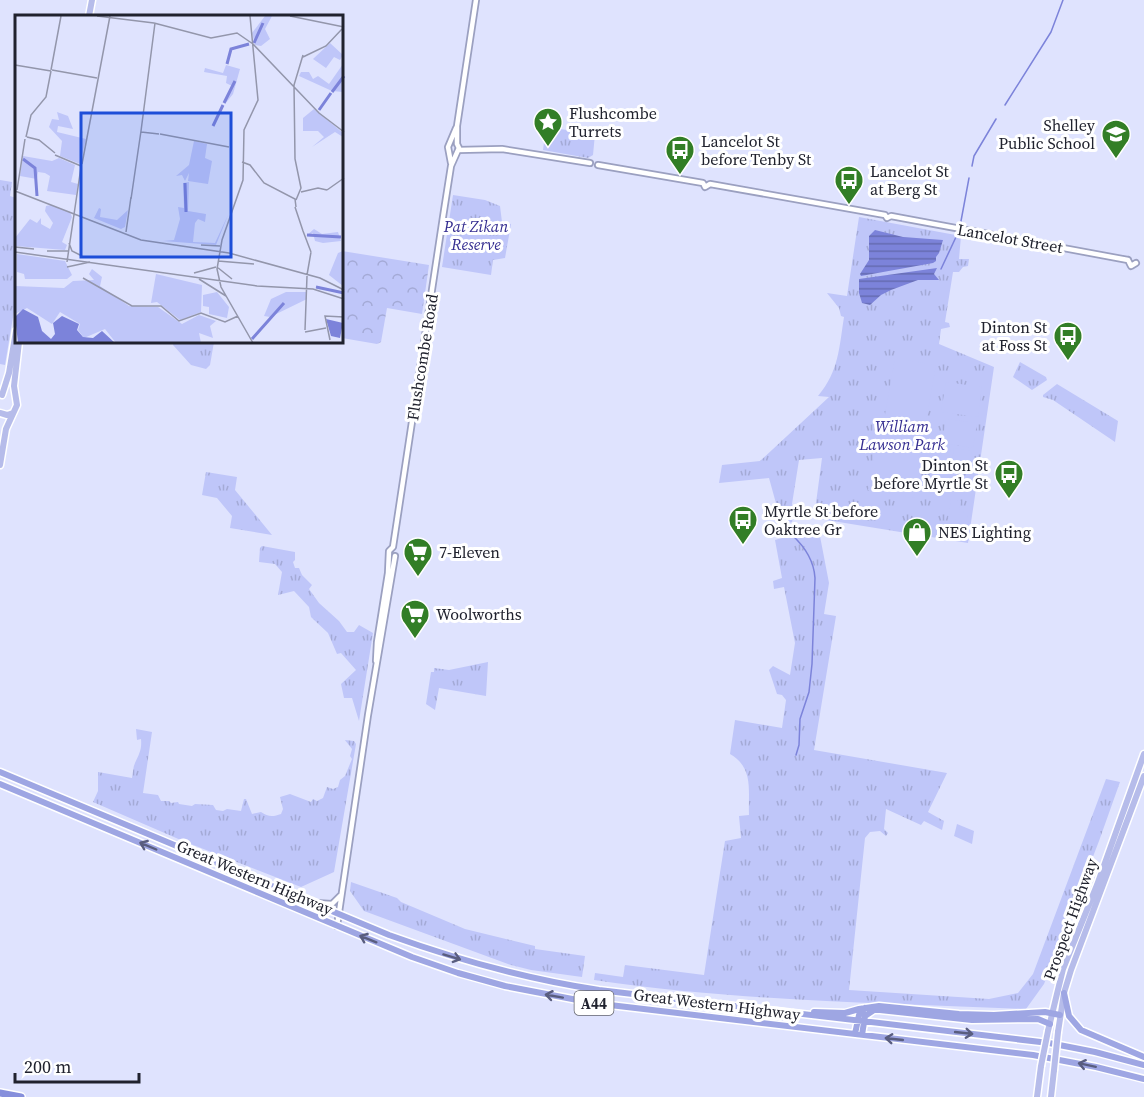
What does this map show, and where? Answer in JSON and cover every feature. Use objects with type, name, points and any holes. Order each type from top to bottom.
[{"type":"highway","name":"Great Western Highway","points":[[0,772],[436,952],[525,977],[599,990],[1049,1043],[1144,1065]]},
{"type":"highway","name":"Great Western Highway","points":[[0,784],[412,957],[458,973],[545,995],[593,1003],[1032,1055],[1096,1066],[1144,1079]]},
{"type":"highway","points":[[1064,993],[1069,1016],[1081,1030],[1144,1057]]},
{"type":"highway","points":[[772,1010],[845,1013],[879,1006],[994,1015],[1053,1013],[1060,1015]]},
{"type":"highway","points":[[861,1021],[859,1015],[866,1008]]},
{"type":"highway","points":[[858,1035],[861,1021],[874,1010],[972,1020],[1038,1019],[1049,1028]]},
{"type":"highway","points":[[878,1023],[879,1016],[888,1012]]},
{"type":"highway","points":[[0,1093],[21,1097]]},
{"type":"main road","points":[[89,15],[92,0]]},
{"type":"main road","points":[[15,337],[9,373],[1,395],[11,395],[16,399]]},
{"type":"main road","points":[[0,465],[6,429],[17,405],[14,386],[19,344]]},
{"type":"main road","points":[[0,412],[7,415],[13,412]]},
{"type":"main road","name":"Prospect Highway","points":[[1037,1097],[1049,1028],[1064,969],[1144,754]]},
{"type":"main road","name":"Prospect Highway","points":[[1051,1097],[1064,993],[1082,938],[1144,776]]},
{"type":"street","name":"Flushcombe Road","points":[[342,894],[393,555],[389,551],[393,547],[451,166],[457,148],[457,126],[476,0]]},
{"type":"street","name":"Flushcombe Road","points":[[451,166],[449,146],[457,126]]},
{"type":"street","points":[[449,146],[457,148]]},
{"type":"street","points":[[449,146],[452,152],[457,148]]},
{"type":"street","name":"Lancelot Street","points":[[457,148],[502,149],[590,163],[595,159],[598,165],[703,183],[707,179],[711,184],[1128,260],[1133,258],[1139,263]]},
{"type":"street","points":[[315,903],[332,904],[342,894]]},
{"type":"street","points":[[337,926],[342,894]]},
{"type":"green space","points":[[546,127],[595,134],[593,155],[588,158],[543,150]]},
{"type":"green space","points":[[0,180],[12,182],[10,196],[15,198],[15,305],[5,365],[0,364]]},
{"type":"green space","name":"Pat Zikan Reserve","points":[[453,195],[485,200],[500,206],[502,222],[511,224],[505,258],[493,260],[491,275],[442,267]]},
{"type":"green space","name":"William Lawson Park","points":[[859,217],[961,236],[959,259],[969,259],[968,266],[963,267],[959,272],[953,272],[945,322],[949,323],[950,327],[941,329],[939,344],[994,367],[968,543],[814,518],[822,458],[799,460],[792,504],[794,513],[792,522],[782,525],[769,478],[719,483],[722,465],[760,461],[829,397],[818,396],[834,368],[844,317],[841,316],[839,308],[827,293],[847,296]]},
{"type":"green space","points":[[344,251],[429,265],[422,314],[387,308],[381,342],[377,344],[344,338]]},
{"type":"green space","points":[[214,344],[210,365],[206,369],[191,365],[173,345]]},
{"type":"green space","points":[[895,358],[936,365],[925,427],[884,420]]},
{"type":"green space","points":[[1020,362],[1046,377],[1047,380],[1032,390],[1013,377]]},
{"type":"green space","points":[[946,382],[982,387],[978,417],[941,412]]},
{"type":"green space","points":[[1057,384],[1118,421],[1115,442],[1053,400],[1043,397]]},
{"type":"green space","points":[[946,419],[977,423],[973,448],[942,443]]},
{"type":"green space","points":[[880,424],[926,432],[914,498],[868,490]]},
{"type":"green space","points":[[938,446],[951,448],[948,466],[936,465]]},
{"type":"green space","points":[[954,448],[972,451],[970,463],[952,461]]},
{"type":"green space","points":[[206,472],[237,477],[235,490],[272,535],[230,528],[232,516],[217,498],[202,495]]},
{"type":"green space","points":[[951,499],[961,501],[959,511],[968,513],[965,532],[956,531],[958,520],[948,519]]},
{"type":"green space","points":[[807,531],[819,531],[829,583],[824,614],[836,616],[814,750],[947,773],[928,812],[944,821],[942,830],[924,821],[921,825],[886,809],[884,829],[888,833],[886,836],[880,831],[870,832],[865,838],[849,990],[989,999],[1018,993],[1033,974],[1106,779],[1120,782],[1044,984],[1026,1009],[756,997],[594,980],[595,973],[623,977],[625,965],[704,975],[725,841],[741,838],[739,816],[749,815],[749,788],[746,773],[738,760],[730,754],[735,720],[782,728],[786,700],[782,695],[777,694],[769,670],[773,666],[790,675],[795,643],[784,587],[774,589],[773,581],[782,578],[775,540]]},
{"type":"green space","points":[[262,546],[295,552],[293,562],[295,568],[299,568],[302,575],[312,585],[309,589],[319,603],[339,621],[347,632],[354,632],[359,625],[373,633],[359,721],[352,698],[344,698],[341,684],[356,670],[341,653],[337,654],[328,633],[311,617],[309,607],[294,591],[278,595],[282,572],[275,564],[259,562]]},
{"type":"green space","points":[[488,662],[486,696],[439,688],[435,710],[426,704],[431,672],[434,672],[434,668],[449,670]]},
{"type":"green space","points":[[136,729],[152,732],[143,793],[158,795],[161,801],[192,806],[195,804],[213,805],[216,810],[223,811],[227,809],[241,811],[244,799],[246,799],[252,814],[261,812],[271,816],[281,814],[283,809],[280,797],[290,794],[311,802],[313,799],[317,801],[323,798],[327,787],[333,789],[338,787],[352,759],[350,756],[352,749],[345,740],[354,741],[356,744],[334,872],[301,887],[183,841],[93,802],[98,791],[98,772],[132,778],[141,746],[141,739],[137,740]]},
{"type":"green space","points":[[957,824],[974,831],[972,844],[954,836]]},
{"type":"green space","points":[[351,882],[397,898],[401,902],[465,929],[535,946],[535,949],[585,956],[582,977],[511,965],[364,911],[350,891]]},
{"type":"water","points":[[875,230],[903,237],[943,240],[936,261],[933,263],[861,276],[869,260],[869,236]]},
{"type":"water","points":[[937,268],[934,274],[939,280],[918,280],[881,295],[870,305],[862,303],[859,279]]},
{"type":"waterway","points":[[1005,105],[1051,32],[1063,0]]},
{"type":"waterway","points":[[972,166],[974,156],[996,119]]},
{"type":"waterway","points":[[961,221],[969,178]]},
{"type":"waterway","points":[[941,269],[956,237]]},
{"type":"waterway","points":[[792,535],[808,554],[815,578],[809,692],[800,719],[799,745],[796,755]]},
{"type":"place","name":"Flushcombe Turrets","points":[[548,148]]},
{"type":"place","name":"Shelley Public School","points":[[1116,160]]},
{"type":"place","name":"Lancelot St before Tenby St","points":[[680,176]]},
{"type":"place","name":"Lancelot St at Berg St","points":[[849,206]]},
{"type":"place","name":"Dinton St at Foss St","points":[[1068,362]]},
{"type":"place","name":"Dinton St before Myrtle St","points":[[1009,500]]},
{"type":"place","name":"Myrtle St before Oaktree Gr","points":[[743,546]]},
{"type":"place","name":"NES Lighting","points":[[917,558]]},
{"type":"place","name":"7-Eleven","points":[[418,578]]},
{"type":"place","name":"Woolworths","points":[[415,640]]}]
